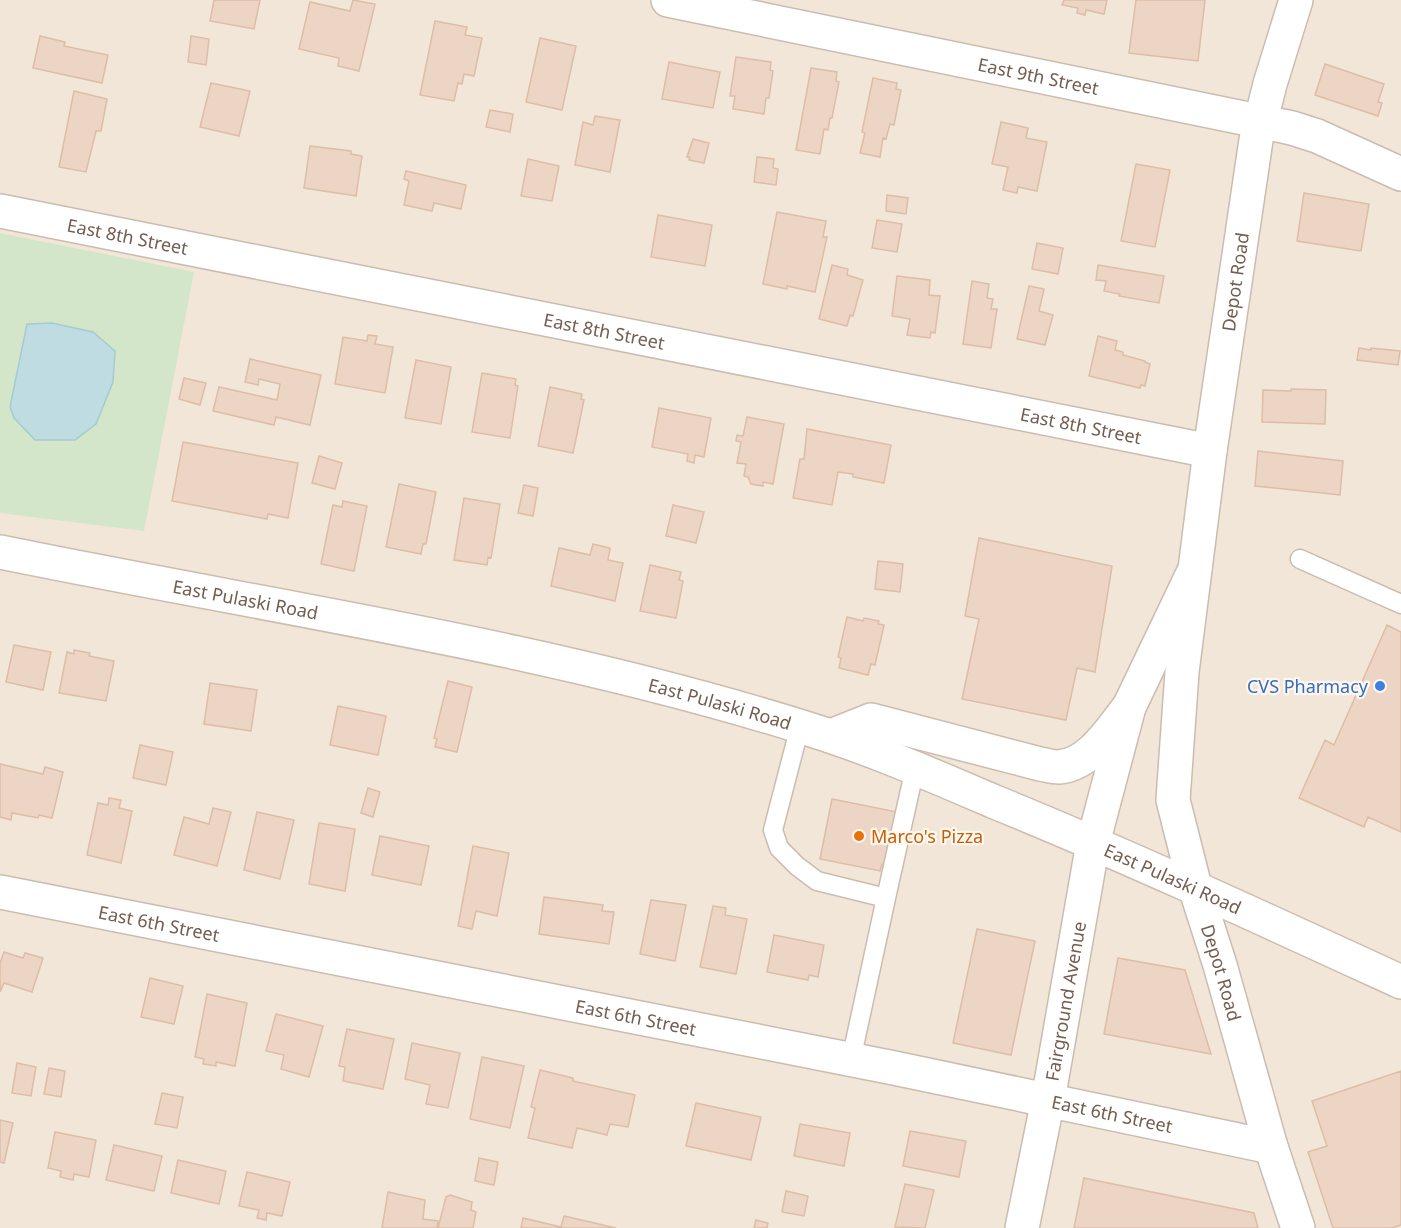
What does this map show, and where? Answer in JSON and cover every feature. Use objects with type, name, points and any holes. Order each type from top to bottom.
[{"type":"street","name":"East 9th Street","points":[[668,0],[1292,128],[1317,136],[1401,174]]},
{"type":"street","name":"Depot Road","points":[[1296,0],[1270,84],[1254,152],[1210,451],[1182,672],[1173,800],[1195,887],[1220,965],[1271,1147],[1298,1228]]},
{"type":"street","name":"East 8th Street","points":[[0,211],[1210,451]]},
{"type":"street","name":"East Pulaski Road","points":[[0,552],[388,625],[544,657],[699,696],[800,726],[915,768],[1093,843],[1195,887],[1401,982]]},
{"type":"street","name":"Depot Road","points":[[1093,843],[1129,706],[1195,569]]},
{"type":"street","points":[[831,736],[871,720],[1058,767],[1077,762],[1092,752],[1129,706]]},
{"type":"street","name":"Fairground Avenue","points":[[1022,1228],[1048,1101],[1093,843]]},
{"type":"street","name":"East 6th Street","points":[[0,892],[851,1060],[1271,1147]]},
{"type":"lane","points":[[1300,559],[1401,604]]},
{"type":"lane","points":[[800,726],[773,830],[779,848],[796,866],[818,881],[886,898]]},
{"type":"lane","points":[[851,1060],[915,768]]},
{"type":"shaded area","points":[[0,0],[1401,0],[1401,1228],[0,1228]]},
{"type":"green space","points":[[0,233],[194,272],[144,531],[0,513]]},
{"type":"water","points":[[52,323],[93,332],[115,351],[113,382],[96,424],[75,440],[35,440],[14,418],[10,407],[27,324]]},
{"type":"building","points":[[214,0],[260,0],[254,29],[210,21]]},
{"type":"building","points":[[353,0],[375,4],[359,71],[338,66],[339,58],[299,49],[310,2],[350,11]]},
{"type":"building","points":[[1064,0],[1107,0],[1104,14],[1086,10],[1085,15],[1077,13],[1078,8],[1062,5]]},
{"type":"building","points":[[1136,0],[1205,0],[1198,61],[1129,53]]},
{"type":"building","points":[[435,21],[467,27],[465,35],[482,38],[474,76],[464,74],[462,84],[458,83],[454,101],[420,95]]},
{"type":"building","points":[[40,36],[65,42],[64,46],[108,55],[102,83],[33,68]]},
{"type":"building","points":[[191,36],[209,39],[206,65],[188,62]]},
{"type":"building","points":[[540,38],[576,46],[562,110],[526,102]]},
{"type":"building","points":[[736,57],[771,62],[770,70],[773,71],[764,114],[733,109],[735,96],[730,96]]},
{"type":"building","points":[[669,62],[720,72],[713,108],[662,99]]},
{"type":"building","points":[[1325,64],[1384,84],[1378,102],[1382,103],[1378,116],[1315,95]]},
{"type":"building","points":[[811,68],[837,72],[836,81],[839,82],[832,118],[830,118],[828,130],[824,129],[820,154],[796,150]]},
{"type":"building","points":[[873,78],[897,83],[896,89],[901,90],[894,125],[890,124],[886,139],[883,138],[880,157],[860,153]]},
{"type":"building","points":[[211,83],[250,91],[239,136],[200,127]]},
{"type":"building","points":[[74,91],[107,99],[101,131],[96,131],[86,172],[59,167]]},
{"type":"building","points":[[490,110],[513,114],[510,132],[486,127]]},
{"type":"building","points":[[595,116],[620,120],[610,172],[575,165],[583,122],[593,125]]},
{"type":"building","points":[[1001,122],[1028,128],[1026,138],[1047,142],[1037,191],[1018,187],[1017,193],[1003,190],[1008,167],[992,164]]},
{"type":"building","points":[[693,139],[709,143],[704,163],[689,160],[690,157],[687,157]]},
{"type":"building","points":[[310,146],[351,151],[351,154],[362,156],[356,196],[304,188]]},
{"type":"building","points":[[757,157],[774,159],[773,168],[778,169],[776,185],[754,182]]},
{"type":"building","points":[[528,159],[559,166],[552,201],[521,196]]},
{"type":"building","points":[[1136,164],[1170,170],[1155,247],[1121,241]]},
{"type":"building","points":[[406,171],[466,185],[461,209],[434,203],[432,211],[404,205],[409,181],[404,179]]},
{"type":"building","points":[[1304,193],[1369,204],[1361,251],[1297,241]]},
{"type":"building","points":[[887,195],[908,198],[906,214],[886,211]]},
{"type":"building","points":[[777,212],[826,221],[823,237],[827,237],[815,292],[763,284]]},
{"type":"building","points":[[658,215],[712,225],[705,266],[651,257]]},
{"type":"building","points":[[877,220],[902,224],[897,252],[872,248]]},
{"type":"building","points":[[1037,243],[1063,248],[1058,274],[1032,269]]},
{"type":"building","points":[[832,265],[848,269],[847,275],[863,280],[853,316],[850,315],[847,326],[819,319]]},
{"type":"building","points":[[1098,265],[1164,276],[1159,303],[1104,291],[1106,281],[1096,280]]},
{"type":"building","points":[[897,276],[930,280],[929,295],[940,296],[935,333],[931,332],[930,338],[907,335],[910,319],[892,316]]},
{"type":"building","points":[[972,281],[989,284],[987,298],[993,299],[991,309],[997,309],[991,348],[963,344]]},
{"type":"building","points":[[1029,286],[1044,289],[1039,311],[1053,315],[1045,345],[1017,339]]},
{"type":"building","points":[[368,335],[377,336],[375,344],[393,347],[385,393],[335,384],[343,337],[367,341]]},
{"type":"building","points":[[1098,336],[1117,341],[1115,350],[1123,352],[1123,355],[1150,364],[1145,386],[1141,385],[1140,388],[1089,376]]},
{"type":"building","points":[[1359,348],[1400,351],[1398,365],[1357,360]]},
{"type":"building","points":[[250,359],[321,375],[310,425],[276,417],[274,425],[213,411],[219,387],[277,400],[280,384],[259,379],[258,385],[245,382]]},
{"type":"building","points":[[416,360],[451,367],[441,424],[405,418]]},
{"type":"building","points":[[482,373],[516,379],[515,385],[518,386],[510,438],[472,432]]},
{"type":"building","points":[[184,378],[206,383],[200,405],[179,399]]},
{"type":"building","points":[[550,387],[582,394],[581,399],[584,400],[573,453],[538,446]]},
{"type":"building","points":[[1291,389],[1326,390],[1325,424],[1262,422],[1263,390],[1291,391]]},
{"type":"building","points":[[659,408],[711,418],[704,457],[695,455],[694,463],[687,461],[688,454],[652,447]]},
{"type":"building","points":[[747,417],[784,424],[773,484],[763,482],[763,486],[751,484],[748,477],[744,476],[746,464],[737,463],[741,442],[736,441],[737,435],[743,436]]},
{"type":"building","points":[[807,429],[891,445],[884,483],[838,472],[832,505],[793,498],[800,459],[804,459]]},
{"type":"building","points":[[183,442],[298,463],[288,518],[268,514],[267,519],[172,501]]},
{"type":"building","points":[[1258,451],[1343,461],[1340,495],[1255,486]]},
{"type":"building","points":[[319,456],[342,463],[335,489],[312,483]]},
{"type":"building","points":[[399,484],[436,492],[426,544],[423,544],[421,554],[386,547]]},
{"type":"building","points":[[524,485],[538,488],[533,516],[518,513]]},
{"type":"building","points":[[464,498],[500,504],[491,558],[488,557],[487,565],[454,560]]},
{"type":"building","points":[[343,501],[367,506],[354,571],[321,564],[333,505],[342,507]]},
{"type":"building","points":[[673,505],[704,512],[696,543],[666,536]]},
{"type":"building","points":[[979,538],[1112,566],[1095,672],[1077,668],[1066,720],[962,699],[979,619],[965,616]]},
{"type":"building","points":[[593,544],[610,548],[608,560],[623,563],[615,601],[551,586],[559,548],[590,555]]},
{"type":"building","points":[[878,561],[903,564],[900,592],[875,589]]},
{"type":"building","points":[[650,565],[681,572],[679,580],[683,581],[676,618],[640,611]]},
{"type":"building","points":[[847,617],[863,621],[864,618],[879,621],[878,624],[884,625],[875,665],[871,664],[868,675],[839,668],[841,658],[838,657]]},
{"type":"building","name":"CVS Pharmacy","points":[[1387,625],[1401,632],[1401,832],[1368,817],[1364,827],[1299,798],[1325,740],[1334,745]]},
{"type":"building","points":[[14,645],[51,652],[43,690],[6,682]]},
{"type":"building","points":[[74,650],[90,653],[89,656],[114,661],[106,701],[59,693],[67,652],[74,654]]},
{"type":"building","points":[[448,681],[472,687],[457,752],[435,747],[437,739],[434,738]]},
{"type":"building","points":[[210,683],[257,690],[251,731],[204,724]]},
{"type":"building","points":[[338,706],[386,716],[378,755],[330,745]]},
{"type":"building","points":[[140,745],[173,752],[166,785],[133,778]]},
{"type":"building","points":[[0,764],[43,774],[45,767],[63,772],[52,818],[12,813],[11,820],[0,817]]},
{"type":"building","points":[[368,788],[380,792],[373,817],[361,813]]},
{"type":"building","points":[[109,798],[121,800],[119,808],[132,811],[121,863],[87,855],[98,803],[108,805]]},
{"type":"building","name":"Marco's Pizza","points":[[832,799],[897,812],[887,865],[882,864],[880,871],[820,859]]},
{"type":"building","points":[[213,808],[231,812],[217,866],[174,855],[184,817],[209,824]]},
{"type":"building","points":[[257,812],[294,820],[280,879],[244,870]]},
{"type":"building","points":[[319,823],[355,829],[345,891],[309,884]]},
{"type":"building","points":[[380,836],[429,846],[421,885],[372,875]]},
{"type":"building","points":[[473,846],[509,853],[497,916],[476,911],[472,929],[458,926]]},
{"type":"building","points":[[544,897],[603,905],[602,911],[614,912],[609,944],[539,934]]},
{"type":"building","points":[[651,900],[686,905],[675,961],[640,954]]},
{"type":"building","points":[[713,906],[726,908],[725,915],[747,919],[736,974],[700,967]]},
{"type":"building","points":[[977,929],[1035,941],[1011,1055],[953,1043]]},
{"type":"building","points":[[774,935],[824,945],[818,977],[809,975],[808,980],[767,972]]},
{"type":"building","points":[[4,952],[23,958],[25,953],[43,958],[32,992],[4,983],[0,992],[0,963]]},
{"type":"building","points":[[1118,958],[1185,970],[1211,1054],[1104,1034]]},
{"type":"building","points":[[150,978],[183,986],[174,1024],[141,1017]]},
{"type":"building","points":[[207,994],[247,1003],[235,1066],[216,1062],[216,1066],[203,1064],[204,1059],[195,1057]]},
{"type":"building","points":[[276,1014],[323,1026],[309,1077],[281,1069],[284,1055],[266,1051]]},
{"type":"building","points":[[347,1029],[394,1039],[383,1089],[343,1081],[345,1067],[339,1066]]},
{"type":"building","points":[[412,1043],[460,1053],[448,1108],[426,1104],[430,1085],[405,1079]]},
{"type":"building","points":[[482,1057],[524,1066],[510,1128],[470,1119]]},
{"type":"building","points":[[17,1063],[36,1067],[31,1096],[12,1093]]},
{"type":"building","points":[[49,1068],[65,1071],[61,1097],[44,1094]]},
{"type":"building","points":[[540,1070],[573,1078],[573,1081],[635,1095],[628,1127],[610,1124],[607,1135],[577,1128],[572,1148],[528,1138],[535,1108],[531,1107]]},
{"type":"building","points":[[1401,1071],[1401,1225],[1392,1228],[1333,1228],[1308,1152],[1327,1146],[1312,1101]]},
{"type":"building","points":[[162,1093],[183,1097],[177,1128],[155,1124]]},
{"type":"building","points":[[696,1103],[761,1117],[751,1160],[686,1146]]},
{"type":"building","points":[[0,1120],[13,1123],[4,1163],[0,1162]]},
{"type":"building","points":[[800,1124],[850,1133],[844,1166],[794,1156]]},
{"type":"building","points":[[910,1131],[966,1141],[959,1177],[903,1166]]},
{"type":"building","points":[[55,1132],[96,1140],[89,1177],[74,1174],[73,1180],[60,1177],[61,1171],[48,1168]]},
{"type":"building","points":[[114,1145],[162,1156],[154,1191],[106,1180]]},
{"type":"building","points":[[479,1158],[498,1162],[494,1185],[475,1181]]},
{"type":"building","points":[[178,1160],[226,1171],[219,1204],[171,1193]]},
{"type":"building","points":[[247,1172],[290,1182],[282,1216],[267,1213],[266,1220],[257,1218],[259,1210],[239,1206]]},
{"type":"building","points":[[1084,1178],[1254,1213],[1258,1228],[1074,1228]]},
{"type":"building","points":[[905,1184],[934,1190],[925,1228],[895,1227]]},
{"type":"building","points":[[786,1191],[808,1196],[804,1216],[782,1212]]},
{"type":"building","points":[[388,1192],[425,1200],[423,1219],[438,1221],[437,1228],[382,1228]]},
{"type":"building","points":[[450,1195],[472,1202],[471,1210],[476,1212],[473,1228],[438,1228],[446,1197]]},
{"type":"building","points":[[564,1216],[616,1228],[521,1228],[523,1218],[561,1227]]},
{"type":"building","points":[[756,1220],[768,1223],[767,1228],[754,1228]]},
{"type":"place","name":"CVS Pharmacy","points":[[1380,686]]},
{"type":"place","name":"Marco's Pizza","points":[[859,836]]}]
